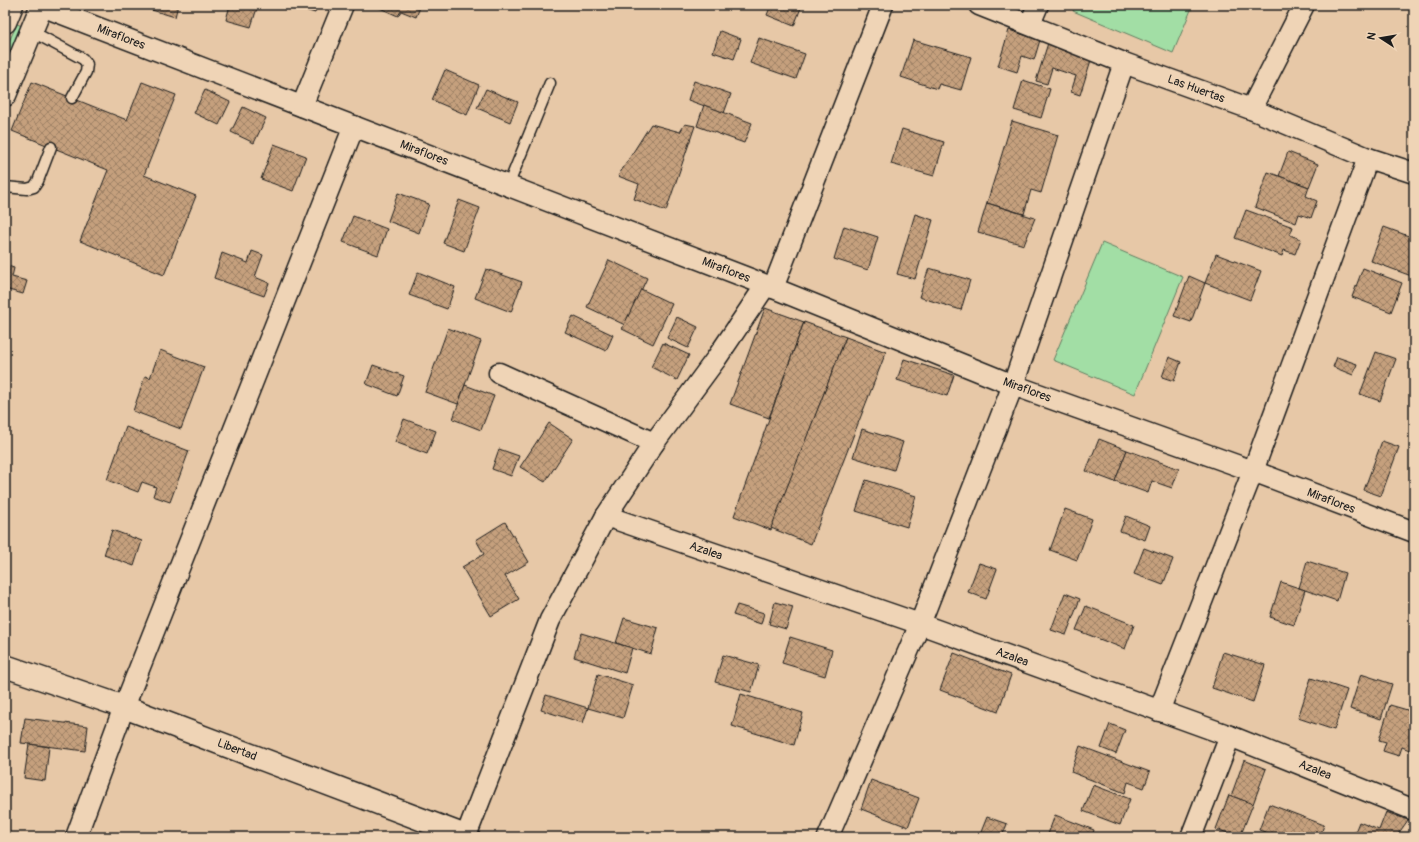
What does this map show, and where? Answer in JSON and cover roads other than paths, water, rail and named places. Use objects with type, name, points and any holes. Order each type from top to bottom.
[{"type":"main road","points":[[5,22],[12,5]]},
{"type":"main road","points":[[5,94],[41,5]]},
{"type":"main road","name":"Libertad","points":[[5,666],[124,707],[467,836]]},
{"type":"street","name":"Miraflores","points":[[41,5],[770,287],[1013,385],[1414,532]]},
{"type":"street","points":[[302,106],[343,5]]},
{"type":"street","points":[[467,836],[550,620],[606,516],[654,443],[770,287],[882,5]]},
{"type":"street","name":"Las Huertas","points":[[979,5],[1030,24],[1124,63],[1251,109],[1368,158],[1414,173]]},
{"type":"street","points":[[1030,24],[1038,5]]},
{"type":"street","points":[[1251,109],[1304,5]]},
{"type":"street","points":[[828,837],[920,624],[1013,385],[1124,63]]},
{"type":"street","points":[[76,837],[124,707],[354,126]]},
{"type":"street","points":[[1159,711],[1253,472],[1368,158]]},
{"type":"street","points":[[500,373],[654,443]]},
{"type":"street","name":"Azalea","points":[[606,516],[920,624],[1230,736],[1414,810]]},
{"type":"street","points":[[1192,837],[1230,736]]},
{"type":"lane","points":[[31,32],[83,60],[87,64],[86,72],[72,98]]},
{"type":"lane","points":[[508,186],[550,83]]},
{"type":"lane","points":[[5,186],[27,189],[34,187],[38,181],[51,147]]}]
